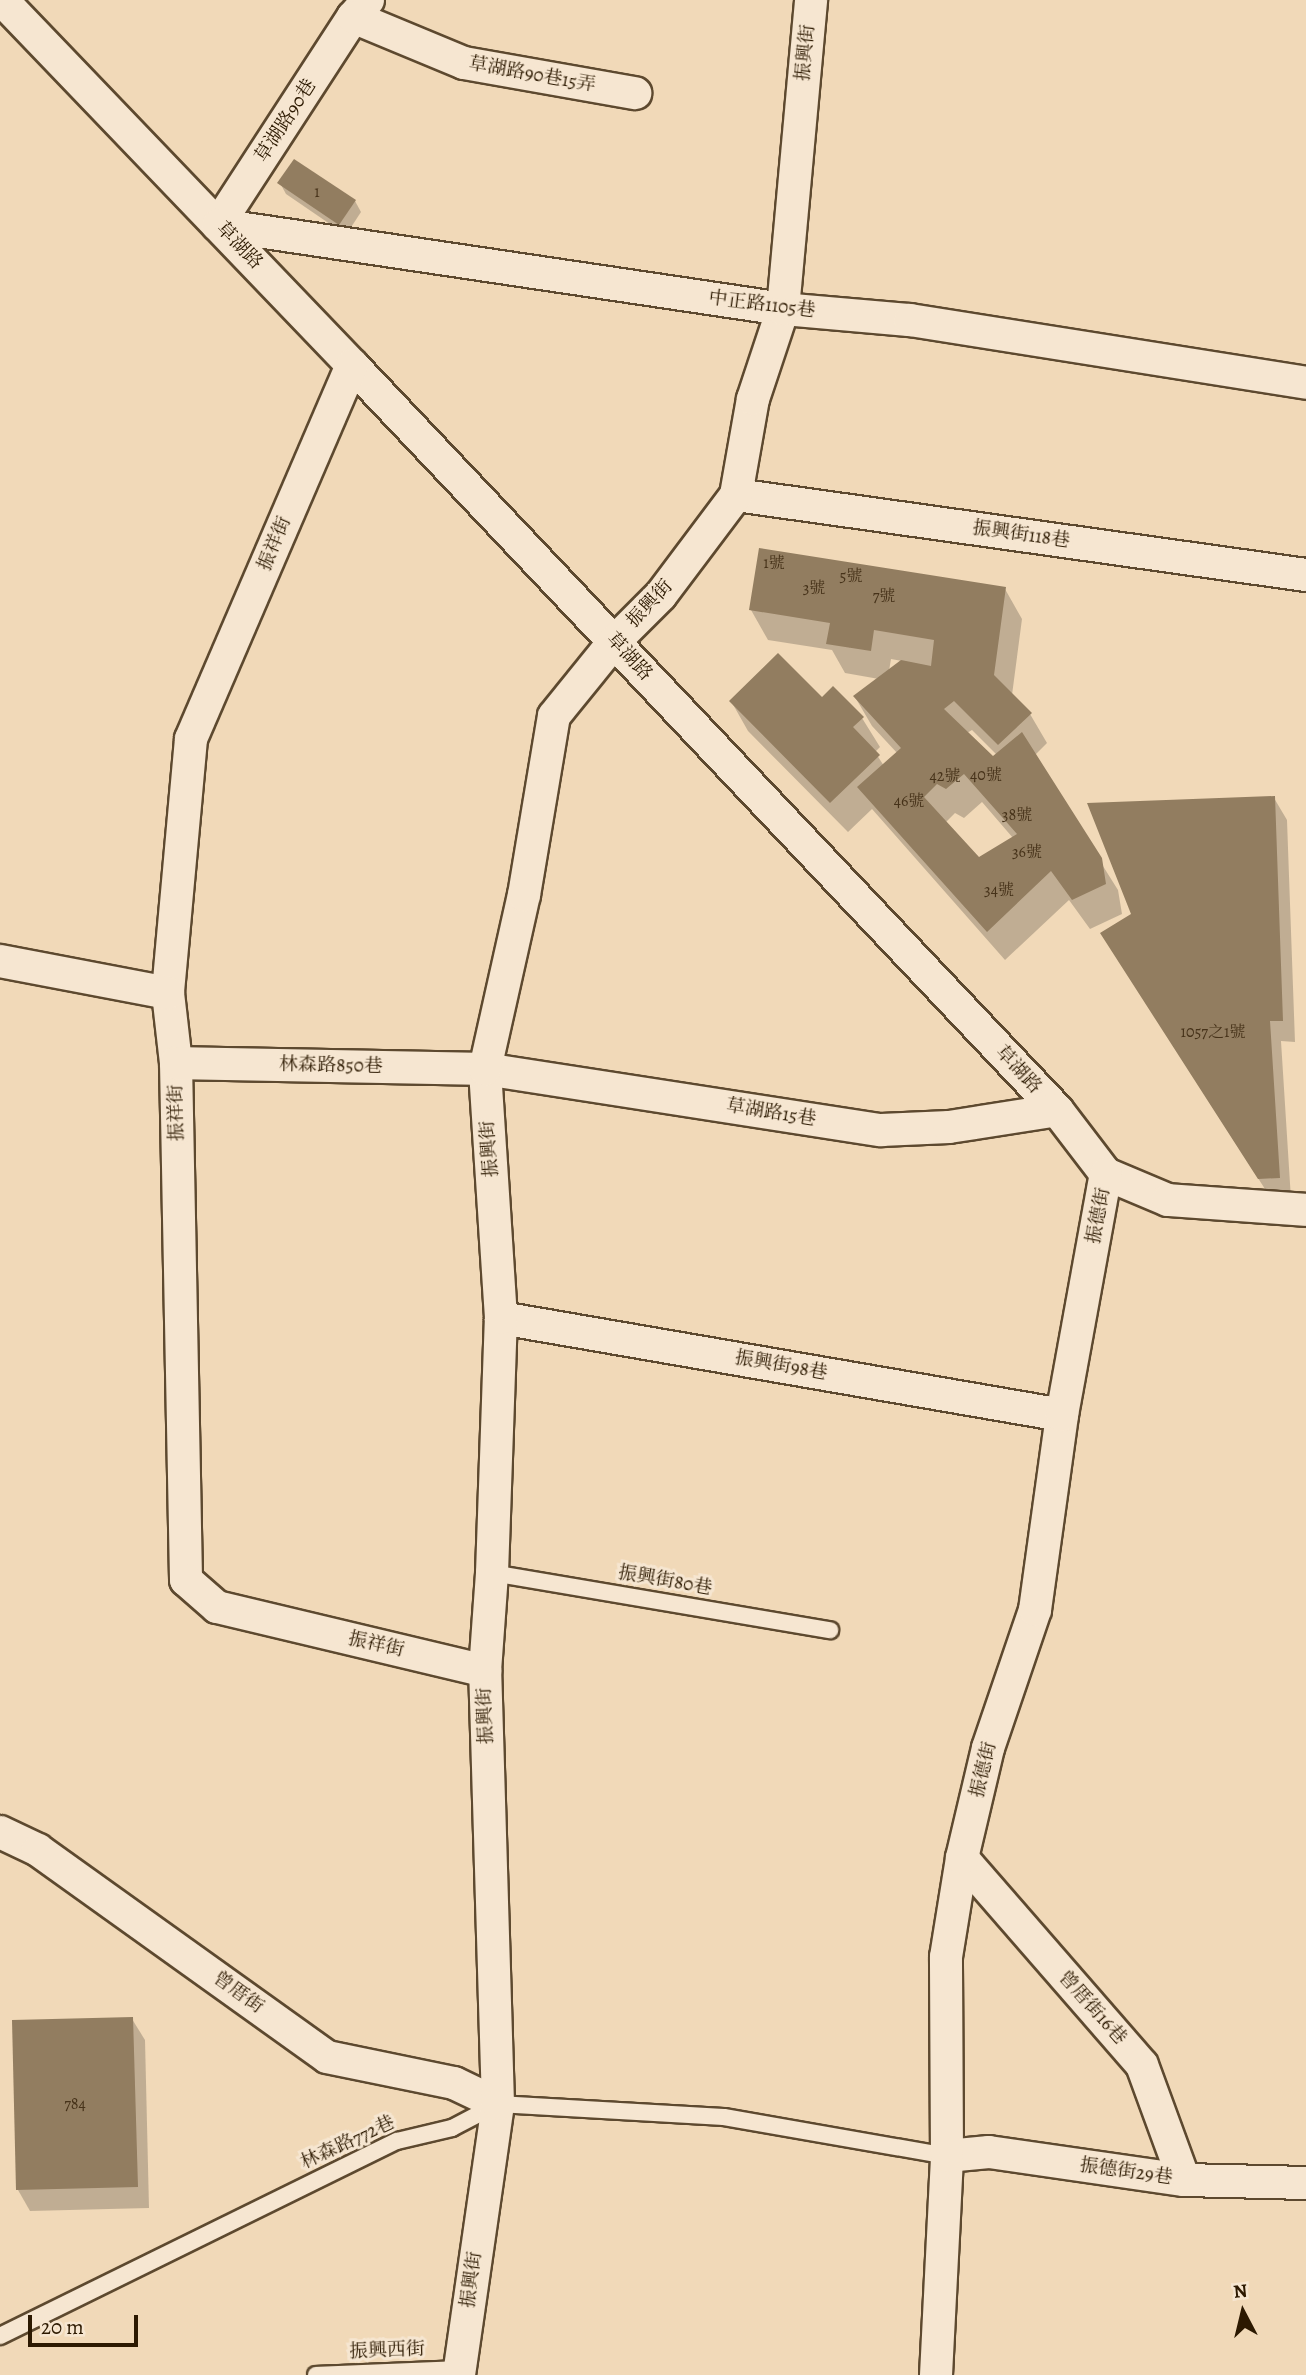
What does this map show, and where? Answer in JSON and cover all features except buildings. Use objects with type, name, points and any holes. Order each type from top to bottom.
[{"type":"street","name":"草湖路","points":[[2,0],[352,365],[1057,1110],[1107,1174],[1168,1200],[1306,1210]]},
{"type":"street","name":"振興街","points":[[459,2372],[498,2104],[485,1671],[492,1573],[501,1318],[485,1069],[524,895],[554,716],[614,642],[661,595],[736,495],[754,399],[783,309],[811,0]]},
{"type":"street","name":"草湖路90巷","points":[[218,225],[361,8]]},
{"type":"street","name":"草湖路90巷15弄","points":[[361,8],[464,63],[635,93]]},
{"type":"street","name":"中正路1105巷","points":[[218,225],[783,309],[910,320],[1306,383]]},
{"type":"street","name":"振祥街","points":[[352,365],[191,740],[168,993],[176,1063],[186,1580],[216,1607],[485,1671]]},
{"type":"street","name":"振興街118巷","points":[[736,495],[1306,575]]},
{"type":"street","points":[[0,961],[168,993]]},
{"type":"street","name":"林森路850巷","points":[[176,1063],[485,1069]]},
{"type":"street","name":"草湖路15巷","points":[[485,1069],[881,1130],[949,1127],[1057,1110]]},
{"type":"street","name":"振德街","points":[[936,2375],[947,2156],[946,1957],[962,1858],[988,1748],[1035,1610],[1062,1415],[1107,1174]]},
{"type":"street","name":"振興街98巷","points":[[501,1318],[1062,1415]]},
{"type":"street","name":"曾厝街","points":[[0,1832],[38,1850],[327,2057],[454,2083],[498,2104]]},
{"type":"street","name":"曾厝街16巷","points":[[962,1858],[1142,2064],[1184,2180]]},
{"type":"street","name":"振德街29巷","points":[[947,2156],[989,2152],[1184,2180],[1306,2183]]},
{"type":"lane","name":"振興街80巷","points":[[492,1573],[830,1630]]},
{"type":"lane","points":[[498,2104],[724,2117],[947,2156]]},
{"type":"lane","name":"林森路772巷","points":[[0,2336],[397,2141],[452,2128],[498,2104]]},
{"type":"lane","name":"振興西街","points":[[316,2375],[459,2372]]}]
